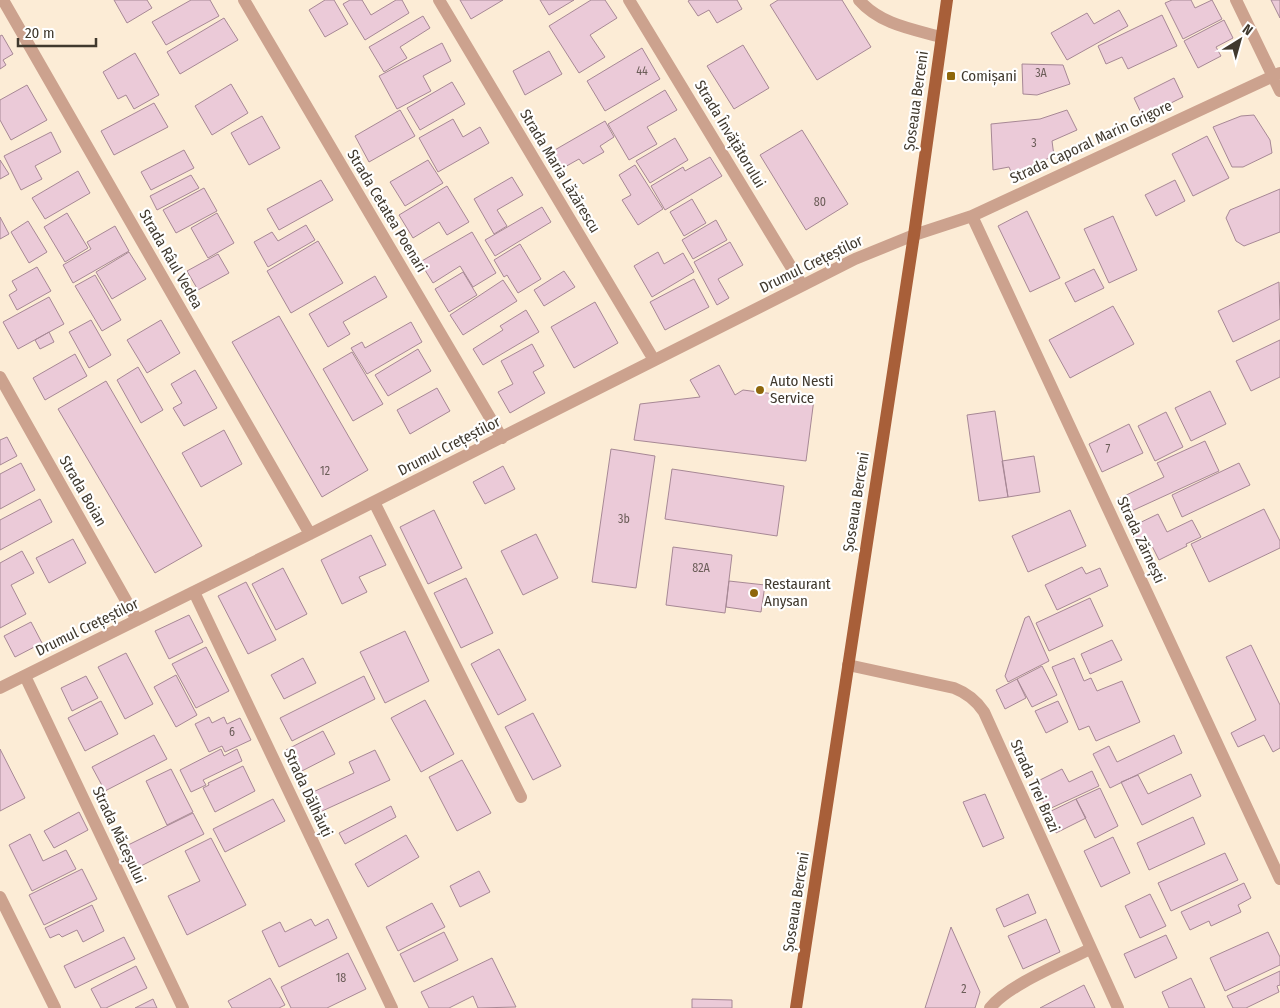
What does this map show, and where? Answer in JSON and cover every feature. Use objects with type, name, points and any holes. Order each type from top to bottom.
[{"type":"main road","name":"Șoseaua Berceni","points":[[796,1008],[914,235],[947,0]]},
{"type":"street","name":"Strada Râul Vedea","points":[[3,0],[310,534]]},
{"type":"street","name":"Strada Cetatea Poenari","points":[[244,0],[502,438]]},
{"type":"street","name":"Strada Maria Lăzărescu","points":[[439,0],[654,360]]},
{"type":"street","name":"Strada Învățătorului","points":[[629,0],[802,285]]},
{"type":"street","points":[[858,0],[880,18],[902,27],[941,37]]},
{"type":"street","points":[[1236,0],[1276,74],[1280,91]]},
{"type":"street","name":"Strada Caporal Marin Grigore","points":[[914,235],[972,216],[1276,74]]},
{"type":"street","name":"Strada Zărnești","points":[[972,216],[1280,879]]},
{"type":"street","name":"Drumul Crețeștilor","points":[[0,688],[502,438],[802,285],[855,259],[914,235]]},
{"type":"street","name":"Strada Boian","points":[[0,377],[137,620]]},
{"type":"street","points":[[374,502],[521,797]]},
{"type":"street","name":"Strada Dălhăuți","points":[[194,592],[392,1008]]},
{"type":"street","name":"Strada Trei Brazi","points":[[848,665],[954,688],[977,702],[984,712],[1118,1008]]},
{"type":"street","name":"Strada Măceșului","points":[[25,676],[183,1008]]},
{"type":"street","points":[[0,897],[55,1008]]},
{"type":"street","points":[[990,1008],[995,1001],[1013,988],[1090,949]]},
{"type":"building","points":[[114,0],[147,0],[152,8],[127,23]]},
{"type":"building","points":[[191,0],[210,0],[219,16],[166,45],[152,22]]},
{"type":"building","points":[[325,0],[334,0],[348,24],[325,37],[309,10]]},
{"type":"building","points":[[350,0],[362,0],[371,15],[396,0],[402,0],[409,13],[365,40],[343,4]]},
{"type":"building","points":[[460,0],[503,0],[471,19]]},
{"type":"building","points":[[540,0],[574,0],[549,15]]},
{"type":"building","points":[[591,0],[605,0],[617,18],[590,35],[605,57],[579,73],[549,26]]},
{"type":"building","points":[[737,0],[742,9],[717,23],[709,10],[698,16],[688,1]]},
{"type":"building","points":[[778,0],[842,0],[871,47],[817,80],[770,5]]},
{"type":"building","points":[[1172,0],[1191,0],[1195,8],[1212,0],[1222,19],[1183,39],[1165,3]]},
{"type":"building","points":[[1271,0],[1280,0],[1280,18]]},
{"type":"building","points":[[1119,10],[1128,26],[1067,60],[1051,33],[1087,13],[1094,24]]},
{"type":"building","points":[[1162,15],[1177,46],[1128,69],[1122,57],[1106,64],[1098,46]]},
{"type":"building","points":[[423,16],[430,28],[400,47],[407,58],[384,72],[369,47]]},
{"type":"building","points":[[224,18],[238,40],[180,74],[167,52]]},
{"type":"building","points":[[1224,20],[1233,38],[1216,47],[1221,56],[1198,68],[1184,41]]},
{"type":"building","points":[[2,35],[13,54],[3,60],[6,65],[0,69],[0,36]]},
{"type":"building","points":[[442,43],[451,61],[423,76],[431,91],[397,109],[379,76]]},
{"type":"building","points":[[743,45],[769,88],[734,109],[707,66]]},
{"type":"building","points":[[642,48],[660,79],[605,111],[587,81]]},
{"type":"building","points":[[549,51],[562,74],[525,95],[513,71]]},
{"type":"building","points":[[135,53],[159,95],[134,109],[126,95],[118,99],[103,72]]},
{"type":"building","points":[[1022,64],[1063,65],[1070,84],[1037,95],[1023,94]]},
{"type":"building","points":[[1174,78],[1183,97],[1143,117],[1134,98]]},
{"type":"building","points":[[452,82],[465,104],[420,130],[407,108]]},
{"type":"building","points":[[231,84],[248,113],[212,135],[195,106]]},
{"type":"building","points":[[27,85],[47,120],[11,140],[0,120],[0,100]]},
{"type":"building","points":[[665,90],[677,110],[647,127],[657,144],[629,160],[608,124]]},
{"type":"building","points":[[154,103],[168,127],[114,155],[101,131]]},
{"type":"building","points":[[400,110],[415,136],[369,162],[355,136]]},
{"type":"building","points":[[1067,110],[1077,130],[1052,141],[1054,156],[1012,174],[1009,167],[993,170],[991,124],[1040,119]]},
{"type":"building","points":[[1254,115],[1270,140],[1272,153],[1243,167],[1232,167],[1213,127],[1241,116]]},
{"type":"building","points":[[262,116],[280,148],[249,165],[231,133]]},
{"type":"building","points":[[453,119],[463,137],[480,127],[489,143],[438,172],[419,138]]},
{"type":"building","points":[[605,121],[614,137],[600,146],[604,152],[583,164],[579,159],[563,168],[553,151]]},
{"type":"building","points":[[802,130],[848,204],[806,230],[760,155]]},
{"type":"building","points":[[51,132],[61,152],[35,166],[42,179],[21,190],[4,156]]},
{"type":"building","points":[[1207,136],[1229,178],[1193,196],[1172,154]]},
{"type":"building","points":[[675,138],[688,160],[650,183],[636,161]]},
{"type":"building","points":[[184,150],[194,168],[151,190],[141,172]]},
{"type":"building","points":[[710,157],[722,176],[665,210],[651,186],[683,167],[685,171]]},
{"type":"building","points":[[0,160],[9,174],[0,179]]},
{"type":"building","points":[[428,160],[443,183],[405,206],[390,182]]},
{"type":"building","points":[[635,165],[663,209],[638,225],[622,200],[631,195],[619,175]]},
{"type":"building","points":[[78,171],[90,193],[45,219],[32,198]]},
{"type":"building","points":[[191,175],[199,188],[157,210],[150,196]]},
{"type":"building","points":[[512,177],[523,195],[497,210],[507,226],[494,234],[474,199]]},
{"type":"building","points":[[321,180],[333,200],[279,230],[267,209]]},
{"type":"building","points":[[1175,180],[1185,201],[1156,216],[1145,195]]},
{"type":"building","points":[[447,186],[469,222],[447,235],[439,222],[413,238],[399,215]]},
{"type":"building","points":[[204,188],[217,211],[176,233],[163,210]]},
{"type":"building","points":[[1280,189],[1280,232],[1244,246],[1236,241],[1226,218],[1230,210]]},
{"type":"building","points":[[692,199],[706,223],[684,236],[670,212]]},
{"type":"building","points":[[542,207],[551,222],[495,256],[485,240]]},
{"type":"building","points":[[1027,211],[1060,278],[1030,292],[998,226]]},
{"type":"building","points":[[67,213],[88,248],[65,262],[44,227]]},
{"type":"building","points":[[217,213],[234,243],[208,258],[191,228]]},
{"type":"building","points":[[1113,216],[1137,270],[1109,283],[1084,229]]},
{"type":"building","points":[[0,217],[9,234],[0,239]]},
{"type":"building","points":[[716,220],[727,240],[693,259],[682,240]]},
{"type":"building","points":[[28,221],[47,252],[29,263],[11,232]]},
{"type":"building","points":[[306,225],[315,240],[268,267],[254,242],[272,232],[278,241]]},
{"type":"building","points":[[115,226],[129,251],[73,283],[63,265],[91,249],[87,242]]},
{"type":"building","points":[[472,232],[496,273],[473,287],[460,266],[433,283],[420,262]]},
{"type":"building","points":[[318,241],[343,283],[291,313],[267,271]]},
{"type":"building","points":[[730,242],[743,265],[718,279],[729,298],[717,305],[694,262]]},
{"type":"building","points":[[520,244],[541,279],[518,293],[507,275],[504,277],[494,260]]},
{"type":"building","points":[[129,252],[146,279],[112,299],[96,272]]},
{"type":"building","points":[[658,252],[664,264],[683,253],[694,272],[652,297],[634,266]]},
{"type":"building","points":[[218,254],[229,273],[198,290],[187,271]]},
{"type":"building","points":[[37,267],[51,291],[17,310],[9,295],[17,290],[12,281]]},
{"type":"building","points":[[1094,269],[1104,288],[1075,302],[1065,283]]},
{"type":"building","points":[[564,271],[575,287],[544,306],[534,290]]},
{"type":"building","points":[[463,272],[477,295],[449,312],[435,289]]},
{"type":"building","points":[[95,275],[121,320],[102,331],[75,286]]},
{"type":"building","points":[[375,276],[387,297],[343,322],[350,334],[328,347],[309,314]]},
{"type":"building","points":[[694,279],[709,307],[665,330],[650,302]]},
{"type":"building","points":[[503,280],[517,301],[463,335],[450,315]]},
{"type":"building","points":[[1279,282],[1280,319],[1233,342],[1218,311]]},
{"type":"building","points":[[49,297],[64,324],[18,349],[3,322]]},
{"type":"building","points":[[595,302],[618,343],[574,368],[551,327]]},
{"type":"building","points":[[1113,306],[1134,344],[1070,378],[1049,340]]},
{"type":"building","points":[[526,310],[539,332],[483,365],[473,349],[503,330],[500,326]]},
{"type":"building","points":[[279,316],[368,470],[322,497],[232,342]]},
{"type":"building","points":[[91,320],[111,355],[89,368],[69,332]]},
{"type":"building","points":[[161,320],[180,353],[147,373],[127,340]]},
{"type":"building","points":[[411,322],[422,342],[367,374],[351,348],[362,342],[365,348]]},
{"type":"building","points":[[49,332],[54,342],[40,349],[35,340]]},
{"type":"building","points":[[1280,340],[1280,377],[1251,391],[1236,361]]},
{"type":"building","points":[[532,344],[544,366],[533,372],[545,393],[510,413],[498,392],[513,384],[501,361]]},
{"type":"building","points":[[418,349],[431,371],[388,396],[375,375]]},
{"type":"building","points":[[352,352],[383,404],[353,421],[323,369]]},
{"type":"building","points":[[75,354],[87,376],[45,400],[33,378]]},
{"type":"building","points":[[719,365],[735,395],[743,390],[814,399],[806,461],[634,440],[640,404],[700,397],[690,380]]},
{"type":"building","points":[[138,367],[163,410],[141,423],[117,380]]},
{"type":"building","points":[[195,370],[217,408],[184,426],[173,408],[182,403],[171,384]]},
{"type":"building","points":[[106,381],[202,546],[155,573],[58,409]]},
{"type":"building","points":[[437,388],[450,411],[410,434],[397,410]]},
{"type":"building","points":[[1210,391],[1226,424],[1191,441],[1175,408]]},
{"type":"building","points":[[995,411],[1008,497],[979,501],[967,415]]},
{"type":"building","points":[[1166,412],[1183,447],[1155,461],[1138,426]]},
{"type":"building","points":[[1129,424],[1143,453],[1102,472],[1089,444]]},
{"type":"building","points":[[224,430],[242,464],[201,487],[182,453]]},
{"type":"building","points":[[7,437],[17,456],[0,465],[0,440]]},
{"type":"building","points":[[1205,441],[1219,471],[1125,514],[1118,499],[1164,477],[1157,463]]},
{"type":"building","points":[[611,449],[655,456],[636,588],[592,582]]},
{"type":"building","points":[[1034,456],[1040,492],[1008,497],[1002,461]]},
{"type":"building","points":[[21,463],[35,490],[0,509],[0,474]]},
{"type":"building","points":[[1239,463],[1250,485],[1182,517],[1172,495]]},
{"type":"building","points":[[503,466],[515,489],[485,504],[473,482]]},
{"type":"building","points":[[672,469],[784,486],[777,536],[665,519]]},
{"type":"building","points":[[40,499],[52,522],[0,550],[0,520]]},
{"type":"building","points":[[1264,509],[1280,541],[1280,548],[1209,582],[1191,544]]},
{"type":"building","points":[[434,510],[462,568],[428,584],[400,527]]},
{"type":"building","points":[[1070,510],[1086,546],[1028,572],[1012,536]]},
{"type":"building","points":[[1158,514],[1167,532],[1192,520],[1201,537],[1159,560],[1150,542],[1139,547],[1129,528]]},
{"type":"building","points":[[536,534],[558,578],[523,595],[501,551]]},
{"type":"building","points":[[371,535],[386,565],[359,577],[367,592],[342,604],[321,560]]},
{"type":"building","points":[[73,539],[86,563],[49,583],[36,558]]},
{"type":"building","points":[[673,547],[732,555],[725,613],[666,605]]},
{"type":"building","points":[[22,551],[34,573],[11,585],[26,614],[0,628],[0,563]]},
{"type":"building","points":[[1082,567],[1086,574],[1100,568],[1108,586],[1057,610],[1045,585]]},
{"type":"building","points":[[283,568],[307,614],[276,630],[252,584]]},
{"type":"building","points":[[466,578],[493,633],[461,648],[434,593]]},
{"type":"building","points":[[729,581],[765,585],[761,612],[726,607]]},
{"type":"building","points":[[246,582],[276,640],[248,654],[218,596]]},
{"type":"building","points":[[1090,598],[1103,626],[1049,651],[1036,623]]},
{"type":"building","points":[[189,615],[203,642],[169,659],[155,631]]},
{"type":"building","points":[[1029,616],[1049,661],[1008,682],[1005,676],[1025,618]]},
{"type":"building","points":[[31,622],[42,643],[15,657],[4,636]]},
{"type":"building","points":[[405,631],[429,681],[385,703],[360,652]]},
{"type":"building","points":[[1112,640],[1122,660],[1090,674],[1081,654]]},
{"type":"building","points":[[1251,645],[1280,705],[1280,748],[1273,752],[1264,735],[1238,747],[1231,733],[1256,720],[1226,657]]},
{"type":"building","points":[[206,647],[229,691],[196,708],[172,664]]},
{"type":"building","points":[[499,649],[526,700],[498,715],[471,664]]},
{"type":"building","points":[[126,653],[153,704],[125,719],[98,667]]},
{"type":"building","points":[[303,658],[316,683],[284,699],[271,675]]},
{"type":"building","points":[[1074,658],[1084,681],[1091,678],[1097,691],[1122,681],[1140,722],[1096,741],[1089,726],[1079,730],[1052,667]]},
{"type":"building","points":[[1042,666],[1057,695],[1032,707],[1017,679]]},
{"type":"building","points":[[176,675],[197,715],[176,727],[154,687]]},
{"type":"building","points":[[86,676],[98,698],[72,711],[61,688]]},
{"type":"building","points":[[364,676],[375,699],[292,741],[280,718]]},
{"type":"building","points":[[1017,679],[1026,698],[1005,709],[996,690]]},
{"type":"building","points":[[425,700],[454,754],[421,772],[391,718]]},
{"type":"building","points":[[101,701],[118,734],[85,751],[68,718]]},
{"type":"building","points":[[1058,701],[1068,722],[1046,733],[1035,711]]},
{"type":"building","points":[[533,713],[561,766],[533,780],[505,727]]},
{"type":"building","points":[[209,717],[212,723],[224,717],[227,724],[240,718],[251,740],[225,752],[222,746],[209,752],[195,724]]},
{"type":"building","points":[[323,731],[335,754],[298,773],[286,750]]},
{"type":"building","points":[[154,735],[167,759],[105,791],[92,767]]},
{"type":"building","points":[[1174,735],[1182,753],[1110,788],[1093,754],[1109,746],[1117,762]]},
{"type":"building","points":[[0,749],[25,798],[0,811]]},
{"type":"building","points":[[221,749],[224,756],[237,749],[242,761],[203,780],[206,785],[191,792],[180,770]]},
{"type":"building","points":[[375,750],[390,780],[320,812],[311,793],[354,773],[349,762]]},
{"type":"building","points":[[462,760],[491,813],[457,831],[429,777]]},
{"type":"building","points":[[243,766],[255,791],[215,812],[203,788],[209,785],[208,783]]},
{"type":"building","points":[[171,769],[193,812],[167,825],[146,781]]},
{"type":"building","points":[[1062,769],[1069,782],[1092,771],[1099,786],[1047,810],[1034,783]]},
{"type":"building","points":[[1191,774],[1201,796],[1142,825],[1121,782],[1138,775],[1148,794]]},
{"type":"building","points":[[1100,788],[1118,826],[1095,838],[1076,799]]},
{"type":"building","points":[[985,794],[1004,838],[983,847],[963,802]]},
{"type":"building","points":[[273,799],[285,821],[225,852],[213,829]]},
{"type":"building","points":[[1076,799],[1086,818],[1056,833],[1047,813]]},
{"type":"building","points":[[391,806],[396,817],[345,844],[339,833]]},
{"type":"building","points":[[79,812],[88,830],[54,848],[44,831]]},
{"type":"building","points":[[193,813],[204,834],[135,869],[124,847]]},
{"type":"building","points":[[1193,817],[1205,844],[1149,870],[1137,843]]},
{"type":"building","points":[[30,834],[43,861],[66,850],[76,869],[32,891],[9,845]]},
{"type":"building","points":[[406,835],[419,857],[368,887],[355,864]]},
{"type":"building","points":[[1113,837],[1130,873],[1101,887],[1084,851]]},
{"type":"building","points":[[211,838],[246,905],[187,935],[168,896],[200,881],[185,851]]},
{"type":"building","points":[[1225,853],[1238,880],[1171,911],[1158,883]]},
{"type":"building","points":[[82,869],[97,899],[44,925],[29,895]]},
{"type":"building","points":[[479,871],[490,892],[460,907],[450,886]]},
{"type":"building","points":[[1244,883],[1251,898],[1238,905],[1241,912],[1211,926],[1209,921],[1190,930],[1181,912]]},
{"type":"building","points":[[1028,894],[1036,913],[1004,927],[996,909]]},
{"type":"building","points":[[1150,894],[1166,926],[1140,938],[1125,906]]},
{"type":"building","points":[[432,903],[445,927],[398,951],[386,927]]},
{"type":"building","points":[[92,905],[104,931],[83,942],[77,930],[62,937],[59,934],[50,938],[45,928]]},
{"type":"building","points":[[311,919],[315,926],[328,919],[337,938],[279,967],[262,931],[280,922],[285,932]]},
{"type":"building","points":[[1046,919],[1060,952],[1023,969],[1008,936]]},
{"type":"building","points":[[951,927],[980,992],[975,1008],[925,1008]]},
{"type":"building","points":[[444,932],[458,960],[414,982],[400,954]]},
{"type":"building","points":[[1268,932],[1280,957],[1280,965],[1225,991],[1210,958]]},
{"type":"building","points":[[1166,935],[1177,958],[1135,978],[1124,954]]},
{"type":"building","points":[[124,937],[135,959],[75,988],[64,966]]},
{"type":"building","points":[[348,953],[366,989],[327,1008],[291,1008],[281,987]]},
{"type":"building","points":[[492,958],[516,1007],[478,1008],[473,996],[449,1008],[429,1008],[421,992]]},
{"type":"building","points":[[136,966],[147,988],[106,1008],[101,1008],[91,989]]},
{"type":"building","points":[[1280,971],[1280,985],[1277,986],[1279,992],[1246,1008],[1233,1008],[1227,996]]},
{"type":"building","points":[[270,978],[285,1005],[279,1008],[232,1008],[228,1001]]},
{"type":"building","points":[[1191,978],[1205,1008],[1169,1008],[1162,992]]},
{"type":"building","points":[[1084,985],[1095,1008],[1040,1008]]},
{"type":"building","points":[[153,999],[157,1008],[135,1008]]},
{"type":"building","points":[[692,999],[732,1000],[732,1008],[692,1008]]},
{"type":"place","name":"Comișani","points":[[951,76]]},
{"type":"place","name":"Auto Nesti Service","points":[[760,390]]},
{"type":"place","name":"Restaurant Anysan","points":[[754,593]]}]
